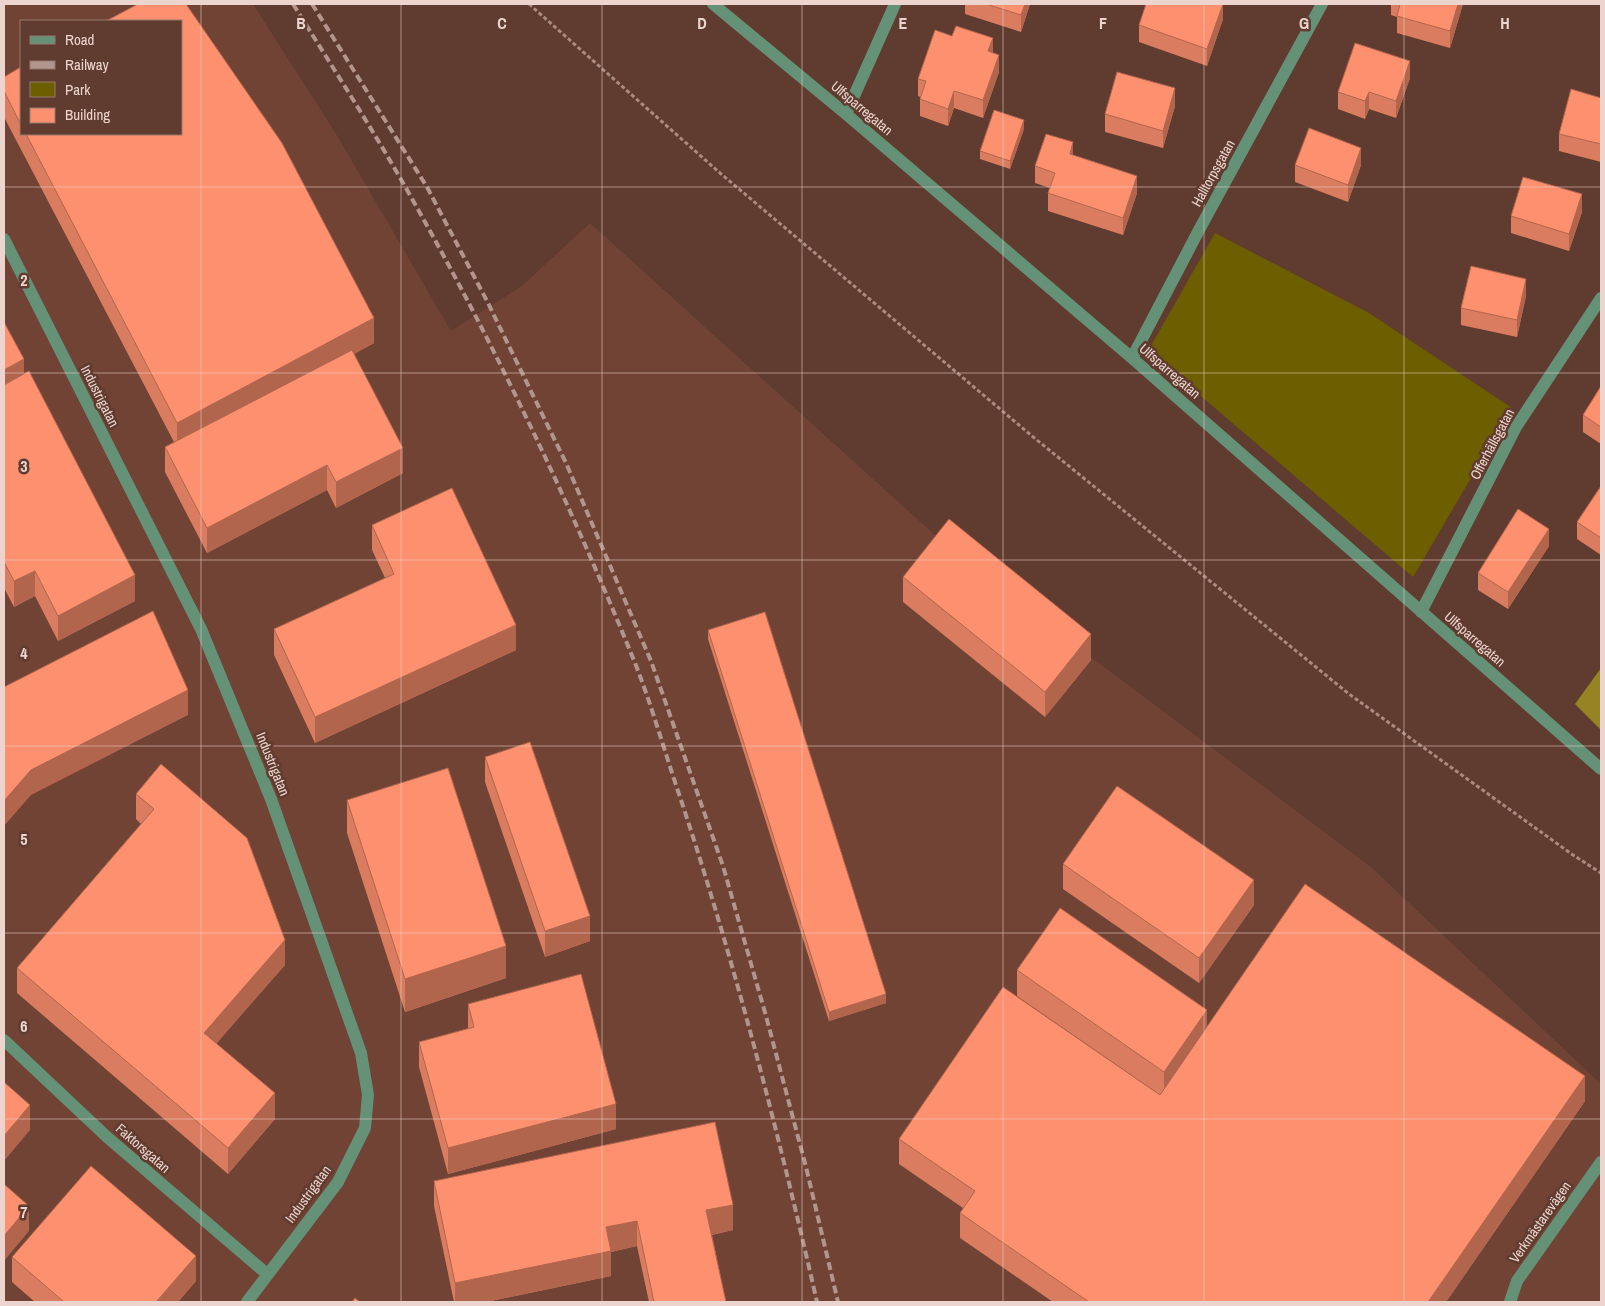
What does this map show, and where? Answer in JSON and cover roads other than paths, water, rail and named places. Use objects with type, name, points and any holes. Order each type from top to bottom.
[{"type":"street","name":"Ulfsparregatan","points":[[714,4],[1132,358],[1601,769]]},
{"type":"street","points":[[846,114],[895,4]]},
{"type":"street","name":"Halltorpsgatan","points":[[1132,358],[1322,4]]},
{"type":"street","name":"Industrigatan","points":[[4,239],[201,629],[272,799],[361,1053],[368,1095],[365,1128],[338,1182],[247,1302]]},
{"type":"street","name":"Offerhällsgatan","points":[[1421,612],[1516,427],[1601,298]]},
{"type":"street","name":"Faktorsgatan","points":[[4,1040],[107,1137],[267,1274]]},
{"type":"street","name":"Verkmästarevägen","points":[[1510,1302],[1517,1281],[1601,1162]]},
{"type":"railway","points":[[293,4],[397,172],[473,311],[558,485],[635,663],[700,859],[737,985],[787,1174],[817,1302]]},
{"type":"railway","points":[[312,4],[427,187],[487,301],[566,463],[651,661],[723,866],[766,1016],[806,1167],[838,1302]]}]
